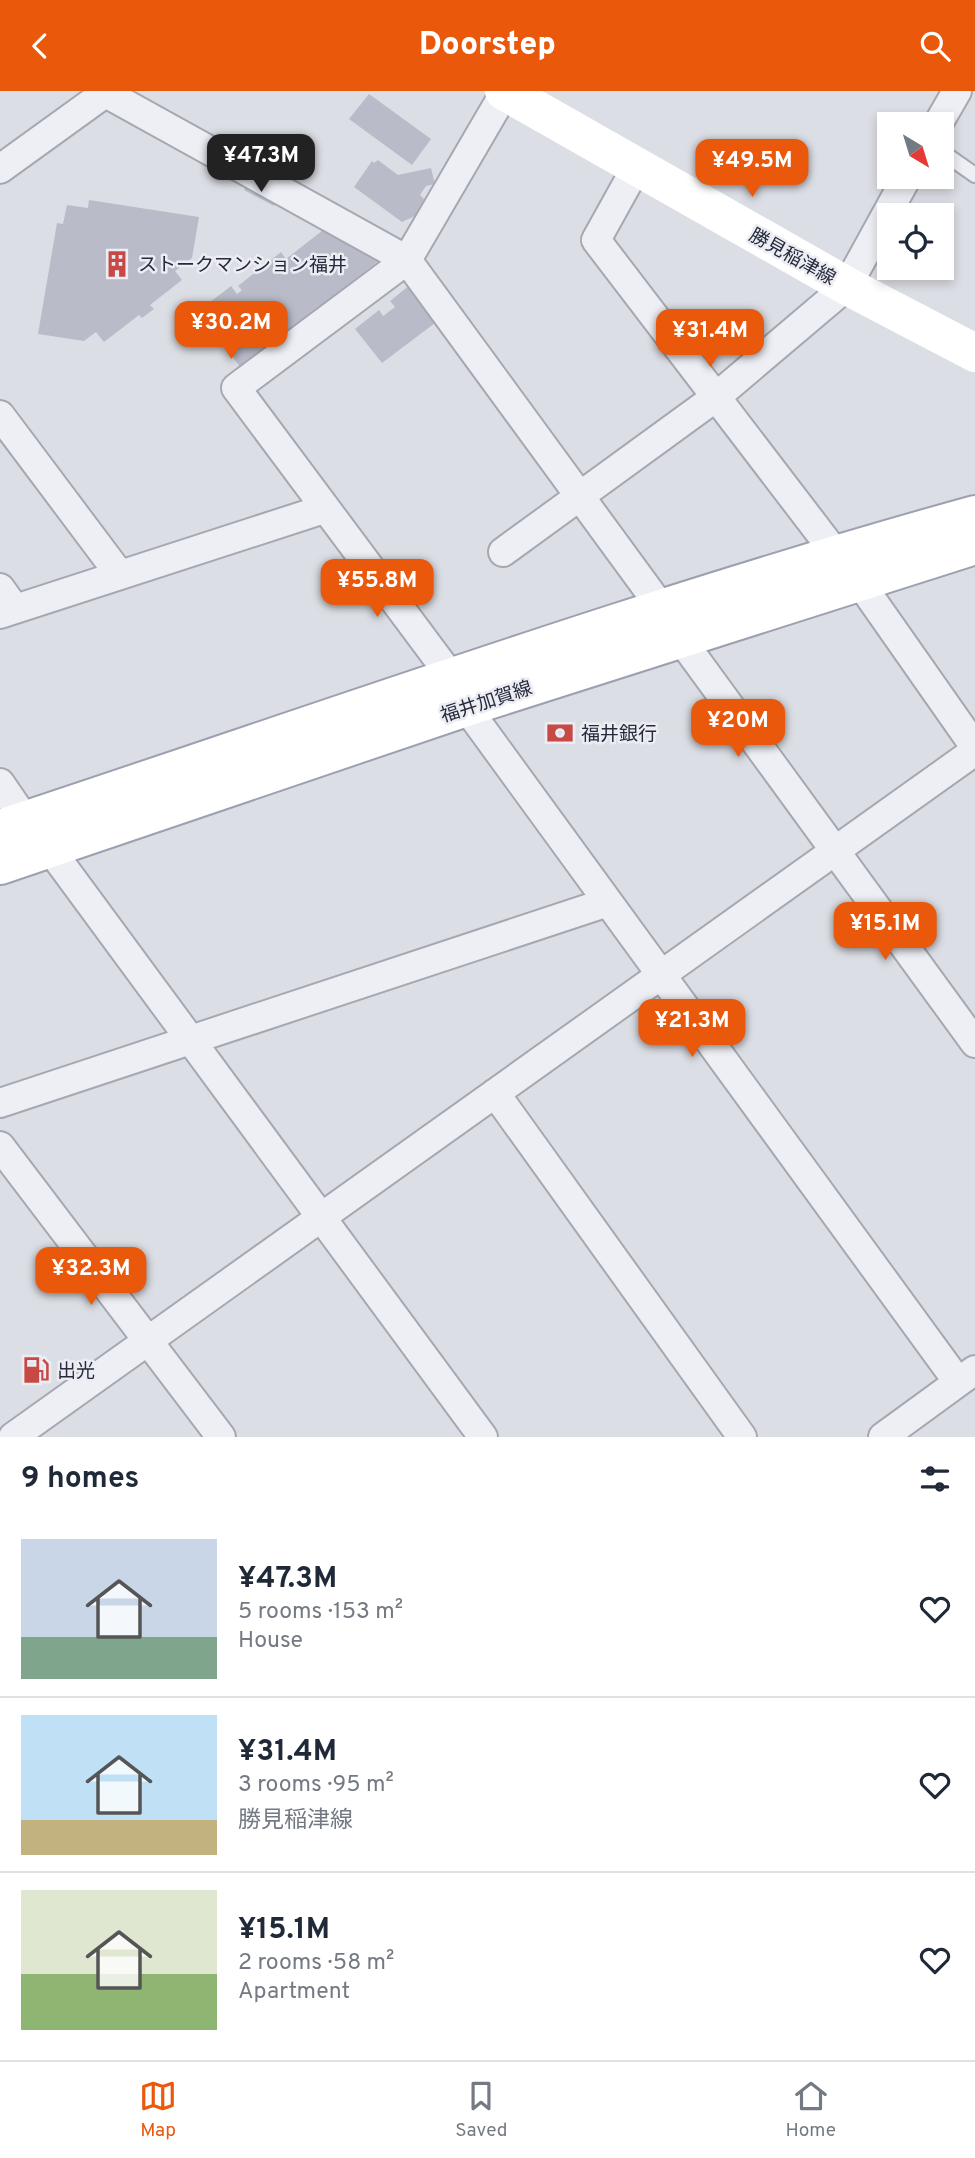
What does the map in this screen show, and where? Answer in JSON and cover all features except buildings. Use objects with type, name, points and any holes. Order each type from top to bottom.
[{"type":"main road","name":"勝見稲津線","points":[[505,91],[846,286],[975,353]]},
{"type":"main road","name":"福井加賀線","points":[[0,865],[25,833],[847,567],[975,515]]},
{"type":"main road","name":"福井加賀線","points":[[847,567],[975,545]]},
{"type":"street","points":[[505,91],[407,260],[236,388],[458,691],[661,975],[966,1376],[883,1437]]},
{"type":"street","points":[[945,112],[957,91]]},
{"type":"street","points":[[0,169],[106,92],[407,260],[581,496],[975,1043]]},
{"type":"street","points":[[13,1437],[975,749],[847,567],[596,240],[636,168]]},
{"type":"street","points":[[503,552],[716,397],[846,286],[900,189]]},
{"type":"street","points":[[0,415],[120,575]]},
{"type":"street","points":[[5,604],[120,575],[324,509]]},
{"type":"street","points":[[0,783],[25,833],[192,1041],[482,1437]]},
{"type":"street","points":[[0,1103],[608,902]]},
{"type":"street","points":[[495,1093],[742,1437]]},
{"type":"street","points":[[0,1146],[221,1437]]},
{"type":"lane","points":[[954,160],[975,175]]},
{"type":"place","name":"ストークマンション福井","points":[[117,264]]},
{"type":"place","name":"福井銀行","points":[[560,733]]},
{"type":"place","name":"出光","points":[[36,1370]]}]
